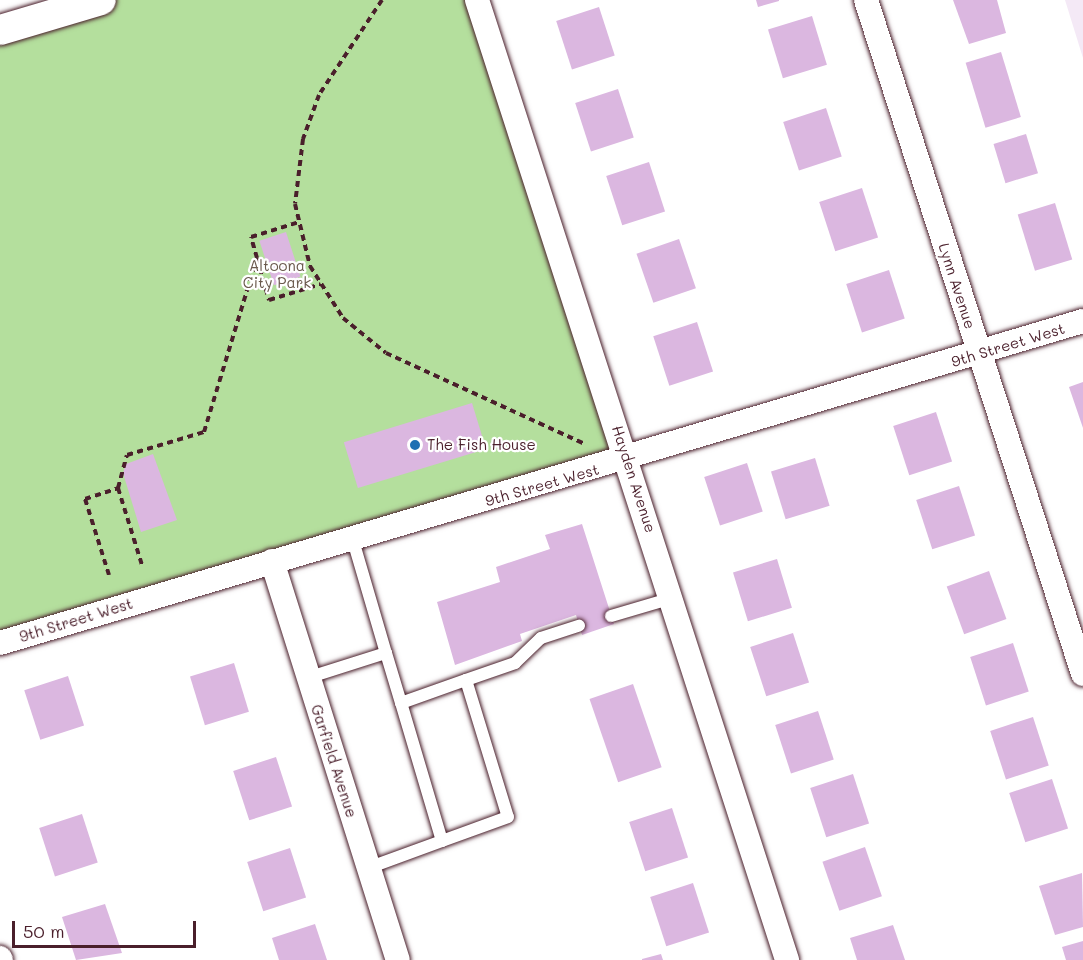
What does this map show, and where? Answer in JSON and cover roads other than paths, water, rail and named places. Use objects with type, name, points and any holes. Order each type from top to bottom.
[{"type":"street","name":"Hayden Avenue","points":[[477,0],[628,460],[787,960]]},
{"type":"street","name":"Lynn Avenue","points":[[866,0],[978,354],[1083,674]]},
{"type":"street","points":[[0,30],[89,2]]},
{"type":"street","name":"9th Street West","points":[[0,643],[352,537],[594,471],[1083,321]]},
{"type":"street","name":"Garfield Avenue","points":[[272,561],[307,678],[398,960]]},
{"type":"lane","points":[[352,537],[442,841]]},
{"type":"lane","points":[[611,616],[672,598]]},
{"type":"lane","points":[[401,703],[515,663],[541,638],[579,626]]},
{"type":"lane","points":[[307,678],[386,653]]},
{"type":"lane","points":[[368,868],[508,817],[466,680]]},
{"type":"place","name":"The Fish House","points":[[415,445]]},
{"type":"park label","name":"Altoona City Park","points":[[277,274]]}]
